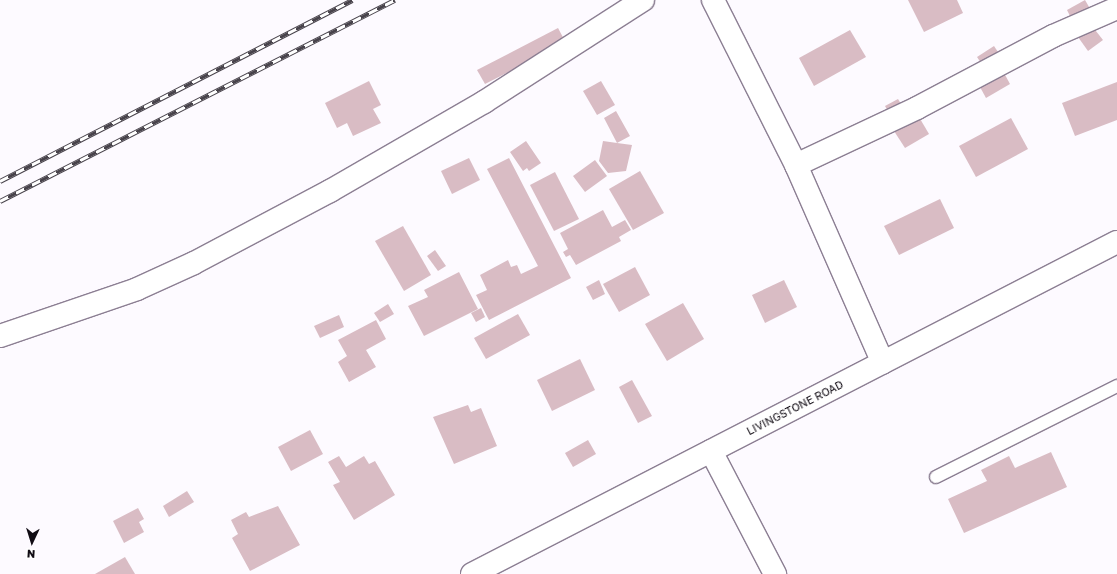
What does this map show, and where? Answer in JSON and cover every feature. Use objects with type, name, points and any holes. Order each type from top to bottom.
[{"type":"main road","points":[[0,336],[137,289],[194,263],[330,191],[484,102],[643,0]]},
{"type":"main road","points":[[713,0],[796,165],[883,363]]},
{"type":"main road","points":[[796,165],[917,108],[1053,36],[1117,8]]},
{"type":"main road","name":"LIVINGSTONE ROAD","points":[[472,574],[1117,242]]},
{"type":"main road","points":[[712,451],[775,574]]},
{"type":"lane","points":[[936,477],[1117,386]]},
{"type":"building","points":[[908,0],[957,0],[963,13],[924,32]]},
{"type":"building","points":[[1085,0],[1092,12],[1073,22],[1067,10]]},
{"type":"building","points":[[1092,26],[1103,40],[1088,51],[1078,37]]},
{"type":"building","points":[[558,28],[566,43],[485,84],[477,70]]},
{"type":"building","points":[[850,30],[866,57],[814,86],[799,58]]},
{"type":"building","points":[[994,46],[1002,58],[985,69],[977,57]]},
{"type":"building","points":[[1004,73],[1010,84],[986,98],[980,87]]},
{"type":"building","points":[[369,81],[381,105],[373,109],[381,123],[353,136],[347,123],[337,128],[325,103]]},
{"type":"building","points":[[601,81],[615,105],[597,115],[583,91]]},
{"type":"building","points":[[1117,82],[1117,120],[1075,136],[1062,103]]},
{"type":"building","points":[[898,99],[904,109],[891,117],[885,106]]},
{"type":"building","points":[[616,111],[630,136],[617,143],[604,118]]},
{"type":"building","points":[[919,117],[929,134],[905,148],[894,131]]},
{"type":"building","points":[[1011,118],[1028,149],[976,177],[959,146]]},
{"type":"building","points":[[526,141],[541,163],[529,171],[527,168],[523,171],[510,152]]},
{"type":"building","points":[[603,141],[632,145],[626,171],[608,173],[599,161]]},
{"type":"building","points":[[469,158],[480,180],[452,194],[441,171]]},
{"type":"building","points":[[509,158],[571,278],[489,320],[476,295],[487,290],[480,275],[508,260],[511,267],[517,265],[521,274],[538,266],[487,169]]},
{"type":"building","points":[[595,160],[607,176],[585,192],[573,176]]},
{"type":"building","points":[[640,171],[664,213],[633,230],[609,189]]},
{"type":"building","points":[[555,172],[579,219],[554,231],[530,185]]},
{"type":"building","points":[[940,199],[954,228],[899,255],[884,226]]},
{"type":"building","points":[[603,210],[612,227],[625,220],[631,230],[619,237],[621,241],[576,265],[570,255],[566,257],[563,252],[568,249],[560,233]]},
{"type":"building","points":[[403,226],[431,275],[404,291],[375,241]]},
{"type":"building","points":[[435,250],[446,266],[438,271],[427,256]]},
{"type":"building","points":[[635,267],[650,295],[619,312],[603,284]]},
{"type":"building","points":[[459,272],[478,309],[424,336],[408,306],[428,297],[424,290]]},
{"type":"building","points":[[599,280],[605,294],[593,300],[586,287]]},
{"type":"building","points":[[784,280],[797,307],[765,323],[752,295]]},
{"type":"building","points":[[683,303],[704,339],[667,361],[645,324]]},
{"type":"building","points":[[388,304],[394,314],[380,322],[374,313]]},
{"type":"building","points":[[481,308],[485,317],[476,322],[471,313]]},
{"type":"building","points":[[518,314],[530,335],[486,359],[474,338]]},
{"type":"building","points":[[339,315],[344,327],[320,338],[314,326]]},
{"type":"building","points":[[376,320],[386,339],[366,350],[376,367],[349,382],[338,362],[347,356],[338,340]]},
{"type":"building","points":[[580,359],[595,390],[552,411],[537,380]]},
{"type":"building","points":[[632,380],[652,416],[638,423],[619,387]]},
{"type":"building","points":[[468,405],[471,412],[481,408],[497,446],[454,464],[433,417]]},
{"type":"building","points":[[310,430],[323,454],[291,471],[278,447]]},
{"type":"building","points":[[588,440],[596,454],[573,467],[565,453]]},
{"type":"building","points":[[1051,452],[1067,487],[964,533],[948,499],[987,481],[981,470],[1009,456],[1015,468]]},
{"type":"building","points":[[339,456],[346,467],[364,456],[369,464],[375,461],[395,495],[354,520],[333,485],[340,482],[328,462]]},
{"type":"building","points":[[187,491],[194,502],[169,517],[163,506]]},
{"type":"building","points":[[278,506],[300,545],[250,571],[232,538],[238,534],[231,520],[246,512],[249,517]]},
{"type":"building","points":[[138,508],[144,519],[139,522],[144,532],[124,543],[113,521]]},
{"type":"building","points":[[125,557],[135,574],[95,574]]},
{"type":"railway","points":[[0,181],[352,0]]},
{"type":"railway","points":[[0,201],[395,0]]}]
